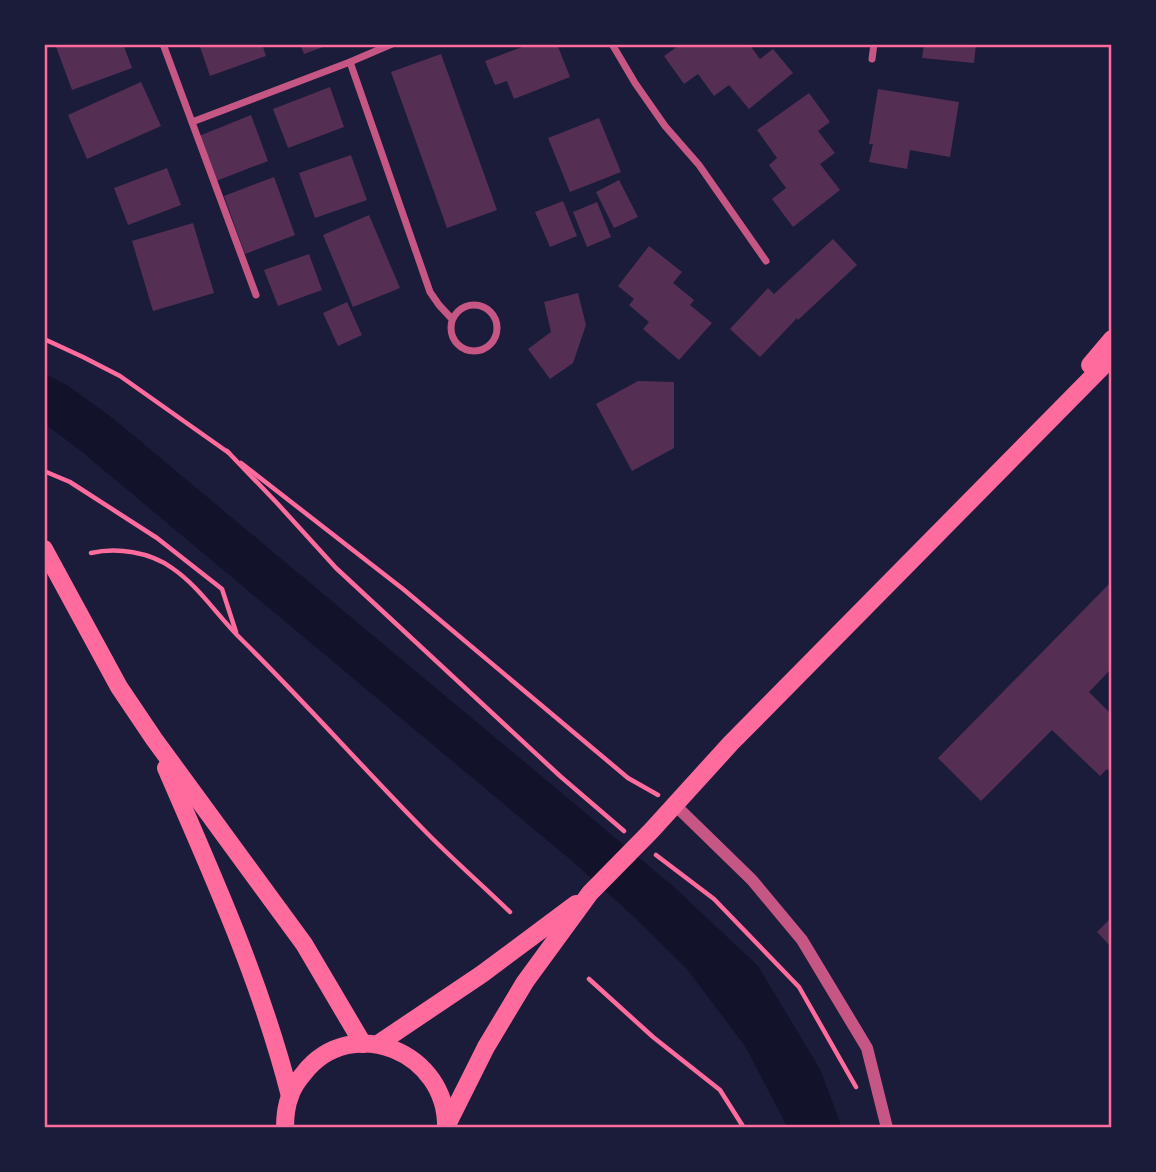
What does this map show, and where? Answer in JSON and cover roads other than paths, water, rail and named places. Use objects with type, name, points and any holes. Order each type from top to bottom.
[{"type":"main road","points":[[1011,459],[1112,339]]},
{"type":"main road","points":[[446,1127],[486,1047],[525,982],[590,893],[731,743],[1112,357]]},
{"type":"main road","points":[[44,548],[119,687],[303,944],[371,1044]]},
{"type":"main road","points":[[154,739],[235,928],[271,1033],[287,1112]]},
{"type":"main road","points":[[371,1044],[482,974],[590,893]]},
{"type":"main road","points":[[276,1128],[287,1112],[295,1084],[310,1065],[329,1052],[348,1046],[371,1044],[406,1055],[429,1075],[442,1100],[446,1127]]},
{"type":"street","points":[[163,44],[257,295]]},
{"type":"street","points":[[192,122],[392,44]]},
{"type":"street","points":[[612,44],[664,126],[699,165],[766,261]]},
{"type":"street","points":[[872,59],[874,44]]},
{"type":"street","points":[[350,62],[430,292],[452,319],[451,334],[465,350],[480,351],[493,342],[496,320],[486,308],[478,305],[463,307],[452,319]]},
{"type":"street","points":[[674,804],[752,880],[802,940],[867,1048],[887,1128]]}]
